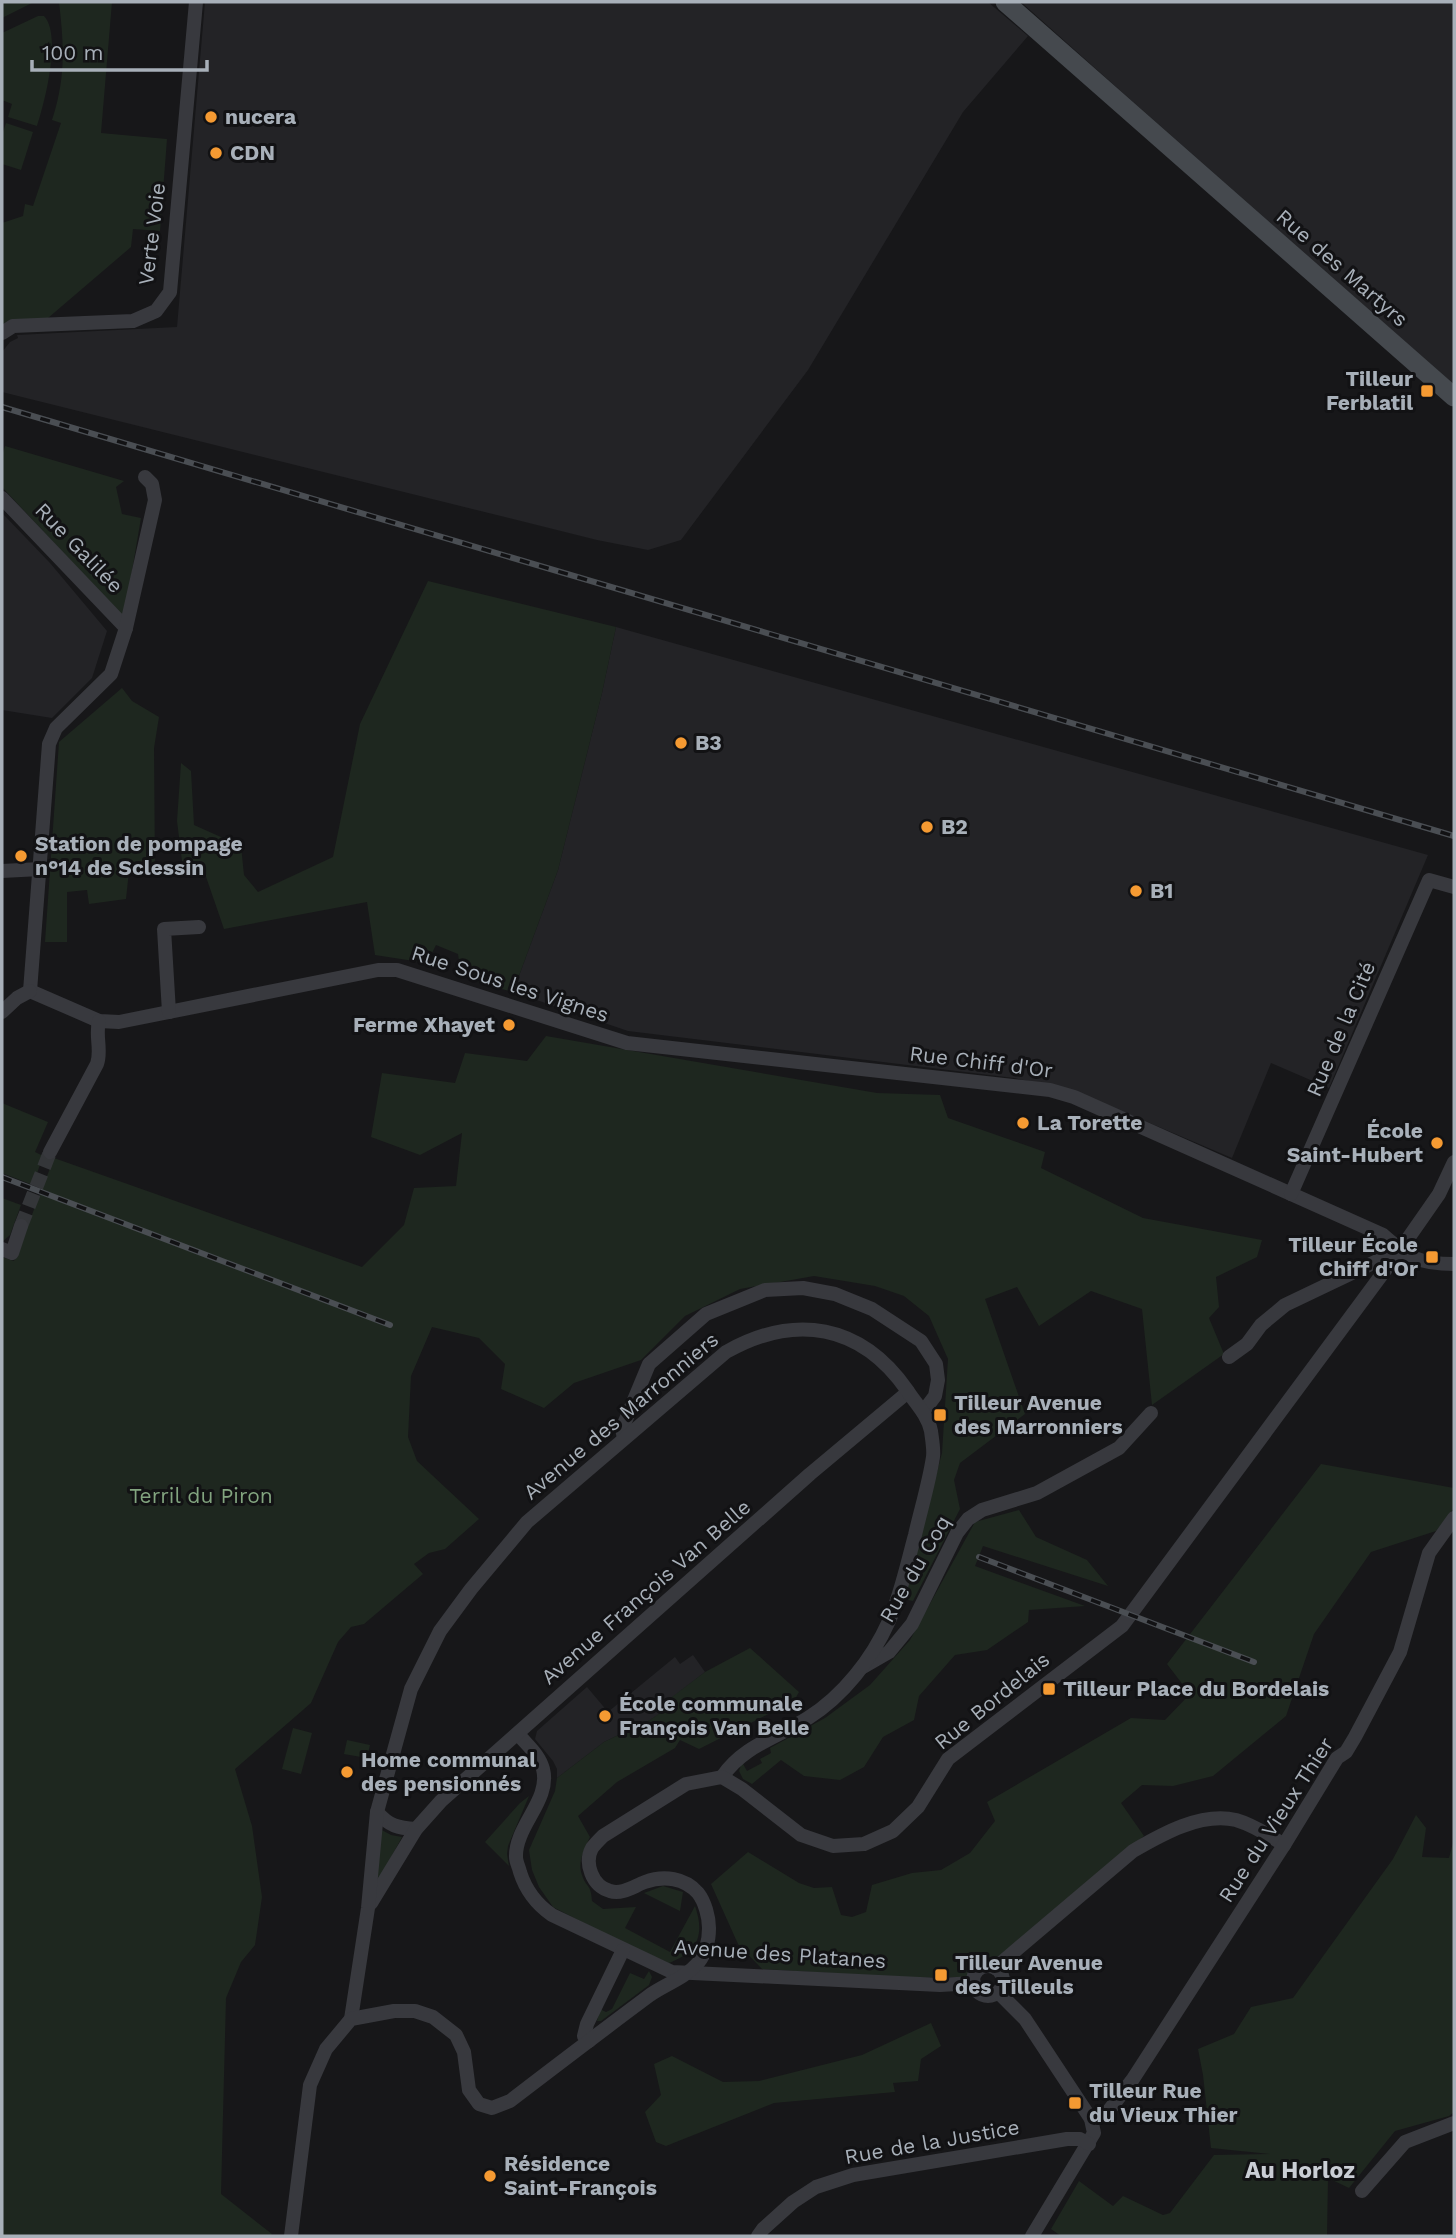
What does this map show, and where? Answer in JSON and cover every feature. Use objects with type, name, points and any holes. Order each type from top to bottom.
[{"type":"street","name":"Verte Voie","points":[[2,333],[13,326],[134,321],[156,311],[170,292],[196,2]]},
{"type":"street","name":"Rue des Martyrs","points":[[1006,2],[1454,397]]},
{"type":"street","name":"Rue Galilée","points":[[30,991],[49,744],[56,728],[111,674],[126,628],[155,500],[152,484],[145,477]]},
{"type":"street","name":"Rue Galilée","points":[[2,498],[126,628]]},
{"type":"street","points":[[2,871],[40,869]]},
{"type":"street","name":"Rue de la Cité","points":[[1291,1194],[1429,880],[1454,887]]},
{"type":"street","points":[[169,1012],[164,929],[199,928]]},
{"type":"street","name":"Rue Sous les Vignes","points":[[30,991],[99,1021],[119,1022],[378,970],[397,970],[626,1043],[842,1066]]},
{"type":"street","points":[[2,1012],[17,998],[30,991]]},
{"type":"street","points":[[50,1152],[97,1064],[100,1055],[96,1032],[99,1021]]},
{"type":"street","name":"Rue Chiff d'Or","points":[[842,1066],[1050,1090],[1074,1097],[1383,1235],[1417,1261],[1454,1264]]},
{"type":"street","name":"Rue Bordelais","points":[[722,1777],[742,1789],[801,1835],[833,1846],[864,1844],[893,1831],[918,1807],[948,1759],[1122,1626],[1400,1250],[1439,1194],[1454,1162]]},
{"type":"street","points":[[7,1251],[21,1226]]},
{"type":"street","points":[[1229,1357],[1247,1344],[1261,1325],[1285,1306],[1400,1250]]},
{"type":"street","points":[[624,1438],[622,1429],[649,1364],[706,1314],[765,1290],[803,1289],[835,1294],[872,1309],[921,1341],[936,1364],[938,1380],[935,1396],[923,1412]]},
{"type":"street","name":"Avenue des Marronniers","points":[[351,2019],[368,1908],[377,1812],[411,1689],[440,1631],[471,1588],[527,1522],[726,1352],[760,1335],[776,1331],[817,1329],[853,1341],[876,1354],[894,1371],[931,1428],[933,1455],[903,1580],[889,1621],[863,1667],[827,1704],[807,1719],[746,1751],[732,1762],[722,1777]]},
{"type":"street","name":"Avenue François Van Belle","points":[[368,1908],[416,1829],[441,1801],[810,1474],[908,1392]]},
{"type":"street","name":"Rue du Coq","points":[[863,1667],[889,1652],[912,1624],[957,1533],[968,1518],[982,1510],[1037,1493],[1119,1448],[1150,1413]]},
{"type":"street","name":"Rue du Vieux Thier","points":[[1091,2119],[1107,2113],[1133,2079],[1337,1758],[1346,1752],[1399,1652],[1429,1553],[1454,1518]]},
{"type":"street","name":"Avenue des Platanes","points":[[518,1734],[537,1756],[544,1772],[543,1789],[517,1844],[516,1858],[524,1884],[538,1905],[552,1916],[672,1972],[940,1984],[974,1983]]},
{"type":"street","points":[[291,2236],[310,2085],[326,2049],[351,2019],[394,2011],[415,2011],[433,2017],[456,2035],[464,2052],[469,2090],[479,2104],[492,2108],[510,2101],[660,1988],[688,1973],[701,1960],[709,1940],[709,1922],[702,1898],[689,1884],[667,1878],[647,1881],[624,1891],[610,1891],[597,1883],[591,1874],[589,1861],[592,1847],[603,1836],[655,1803],[686,1784],[722,1777]]},
{"type":"street","points":[[377,1812],[388,1824],[400,1829],[416,1829]]},
{"type":"street","points":[[995,1968],[1133,1851],[1158,1836],[1191,1824],[1224,1818],[1254,1826],[1284,1845]]},
{"type":"street","points":[[589,2041],[584,2036],[587,2024],[624,1950]]},
{"type":"street","points":[[995,1968],[1002,1975],[998,1993],[989,1996],[976,1990],[975,1976],[981,1969],[995,1968]]},
{"type":"street","points":[[998,1993],[1025,2019],[1091,2119],[1094,2133],[1032,2236]]},
{"type":"street","points":[[1362,2191],[1405,2142],[1454,2123]]},
{"type":"street","name":"Rue de la Justice","points":[[758,2236],[762,2229],[793,2202],[816,2187],[853,2175],[1067,2140],[1080,2139],[1089,2144]]},
{"type":"shaded area","points":[[205,2],[988,2],[1028,36],[963,112],[808,370],[681,540],[648,550],[597,540],[2,392],[2,352],[10,342],[18,338],[17,335],[177,327]]},
{"type":"shaded area","points":[[1021,2],[1454,2],[1454,385],[1124,94]]},
{"type":"shaded area","points":[[2,513],[50,563],[107,631],[92,678],[52,718],[2,710]]},
{"type":"shaded area","points":[[616,627],[1428,855],[1329,1088],[1271,1063],[1232,1158],[1072,1090],[1014,1078],[628,1031],[513,992],[558,870]]},
{"type":"shaded area","name":"École communale François Van Belle","points":[[693,1655],[705,1672],[661,1706],[664,1711],[604,1742],[557,1778],[553,1761],[535,1739],[537,1731],[587,1687],[608,1712],[675,1657],[680,1664]]},
{"type":"green space","points":[[2,2],[34,2],[2,18]]},
{"type":"green space","points":[[59,2],[112,2],[101,133],[167,139],[160,231],[133,229],[131,247],[48,318],[2,325],[2,223],[23,216],[25,204],[33,206],[61,123],[52,120],[60,90],[63,61]]},
{"type":"green space","points":[[38,16],[44,16],[49,25],[52,53],[37,126],[8,117],[12,104],[2,100],[2,33]]},
{"type":"green space","points":[[6,123],[33,132],[21,170],[2,164],[2,135]]},
{"type":"green space","points":[[5,446],[124,481],[116,487],[122,514],[141,518],[124,618],[2,487],[2,456]]},
{"type":"green space","points":[[428,581],[616,627],[558,870],[513,992],[474,981],[461,974],[458,954],[436,945],[427,963],[375,955],[367,902],[224,929],[204,871],[193,869],[182,861],[177,821],[181,763],[191,771],[194,825],[241,846],[244,875],[258,892],[333,857],[360,724]]},
{"type":"green space","points":[[122,688],[132,701],[159,717],[154,748],[155,872],[129,871],[126,899],[89,904],[87,890],[67,892],[67,942],[45,942],[59,742]]},
{"type":"green space","name":"Terril du Piron","points":[[546,1036],[877,1093],[940,1095],[948,1118],[1045,1152],[1041,1168],[1143,1218],[1262,1240],[1257,1257],[1216,1277],[1219,1307],[1209,1318],[1224,1354],[1152,1405],[1142,1309],[1091,1291],[1039,1326],[1017,1287],[985,1299],[1025,1414],[960,1463],[954,1480],[960,1509],[913,1601],[903,1599],[942,1453],[948,1359],[929,1316],[904,1296],[875,1286],[814,1276],[740,1289],[685,1316],[641,1360],[574,1383],[544,1408],[501,1389],[505,1364],[479,1338],[432,1327],[411,1376],[408,1437],[417,1461],[479,1519],[445,1549],[429,1553],[414,1564],[423,1574],[364,1624],[351,1627],[338,1642],[311,1703],[235,1769],[252,1826],[262,1897],[255,1945],[241,1962],[226,1998],[221,2194],[272,2234],[2,2236],[2,1257],[14,1261],[54,1158],[362,1267],[404,1225],[414,1188],[456,1186],[462,1133],[420,1155],[371,1137],[382,1073],[455,1083],[465,1053],[527,1061]]},
{"type":"green space","points":[[2,1103],[48,1122],[35,1152],[43,1156],[33,1185],[2,1173]]},
{"type":"green space","points":[[2,1198],[21,1205],[10,1235],[2,1242]]},
{"type":"green space","points":[[1321,1464],[1454,1488],[1454,1508],[1436,1531],[1371,1552],[1314,1634],[1286,1716],[1213,1776],[1173,1786],[1142,1785],[1121,1803],[1144,1836],[996,1961],[978,1961],[966,1977],[912,1978],[762,1969],[738,1944],[711,1884],[748,1852],[799,1883],[814,1888],[832,1887],[841,1915],[852,1917],[866,1912],[872,1885],[912,1873],[941,1870],[970,1853],[995,1821],[987,1802],[1131,1718],[1165,1720],[1190,1694],[1167,1664]]},
{"type":"green space","points":[[1019,1510],[1036,1537],[1087,1560],[1108,1586],[983,1546],[975,1566],[1085,1606],[1029,1610],[1028,1622],[987,1650],[955,1655],[919,1696],[914,1720],[883,1737],[864,1767],[840,1780],[804,1776],[781,1760],[752,1784],[743,1779],[739,1771],[742,1762],[747,1771],[762,1763],[760,1759],[771,1753],[770,1748],[825,1718],[870,1685],[910,1640],[975,1522]]},
{"type":"green space","points":[[750,1648],[799,1692],[794,1701],[699,1749],[680,1740],[675,1748],[617,1782],[578,1816],[590,1837],[580,1865],[591,1891],[592,1901],[603,1909],[636,1907],[625,1928],[670,1952],[695,1906],[699,1934],[693,1948],[669,1963],[618,1941],[553,1907],[539,1887],[532,1870],[529,1850],[555,1791],[557,1778],[604,1742],[663,1711],[660,1706],[705,1672]]},
{"type":"green space","points":[[293,1728],[312,1733],[301,1774],[282,1769]]},
{"type":"green space","points":[[347,1740],[370,1745],[367,1758],[344,1754]]},
{"type":"green space","points":[[529,1796],[508,1846],[509,1866],[485,1842]]},
{"type":"green space","points":[[1416,1815],[1426,1828],[1422,1857],[1449,1858],[1454,1839],[1454,2112],[1449,2116],[1395,2131],[1349,2188],[1328,2178],[1327,2236],[1061,2236],[1051,2229],[1079,2181],[1113,2206],[1123,2196],[1163,2215],[1170,2213],[1214,2155],[1270,2154],[1211,2148],[1198,2049],[1234,2034],[1251,2007],[1293,1998],[1393,1859]]},
{"type":"green space","points":[[380,1829],[402,1837],[378,1881],[375,1880]]},
{"type":"green space","points":[[663,1886],[683,1892],[680,1911],[644,1893]]},
{"type":"green space","points":[[649,1971],[652,1977],[649,1985],[601,2021],[597,2021],[600,2009],[606,2012],[612,2009],[630,1973],[644,1979]]},
{"type":"green space","points":[[931,2023],[941,2046],[921,2059],[918,2081],[893,2083],[895,2092],[774,2103],[666,2146],[656,2142],[645,2112],[661,2095],[654,2064],[672,2056],[723,2082],[759,2081],[862,2055]]},
{"type":"tunnel","points":[[21,1226],[50,1152]]},
{"type":"railway","points":[[2,407],[1454,836]]},
{"type":"railway","points":[[2,1177],[390,1325]]},
{"type":"railway","points":[[979,1557],[1254,1662]]},
{"type":"place","name":"nucera","points":[[211,117]]},
{"type":"place","name":"CDN","points":[[216,153]]},
{"type":"place","name":"Tilleur Ferblatil","points":[[1427,391]]},
{"type":"place","name":"B3","points":[[681,743]]},
{"type":"place","name":"B2","points":[[927,827]]},
{"type":"place","name":"Station de pompage n°14 de Sclessin","points":[[21,856]]},
{"type":"place","name":"B1","points":[[1136,891]]},
{"type":"place","name":"Ferme Xhayet","points":[[509,1025]]},
{"type":"place","name":"La Torette","points":[[1023,1123]]},
{"type":"place","name":"École Saint-Hubert","points":[[1437,1143]]},
{"type":"place","name":"Tilleur École Chiff d'Or","points":[[1432,1257]]},
{"type":"place","name":"Tilleur Avenue des Marronniers","points":[[940,1415]]},
{"type":"place","name":"Tilleur Place du Bordelais","points":[[1049,1689]]},
{"type":"place","name":"École communale François Van Belle","points":[[605,1716]]},
{"type":"place","name":"Home communal des pensionnés","points":[[347,1772]]},
{"type":"place","name":"Tilleur Avenue des Tilleuls","points":[[941,1975]]},
{"type":"place","name":"Tilleur Rue du Vieux Thier","points":[[1075,2103]]},
{"type":"place","name":"Résidence Saint-François","points":[[490,2176]]},
{"type":"district","name":"Au Horloz","points":[[1300,2170]]}]
